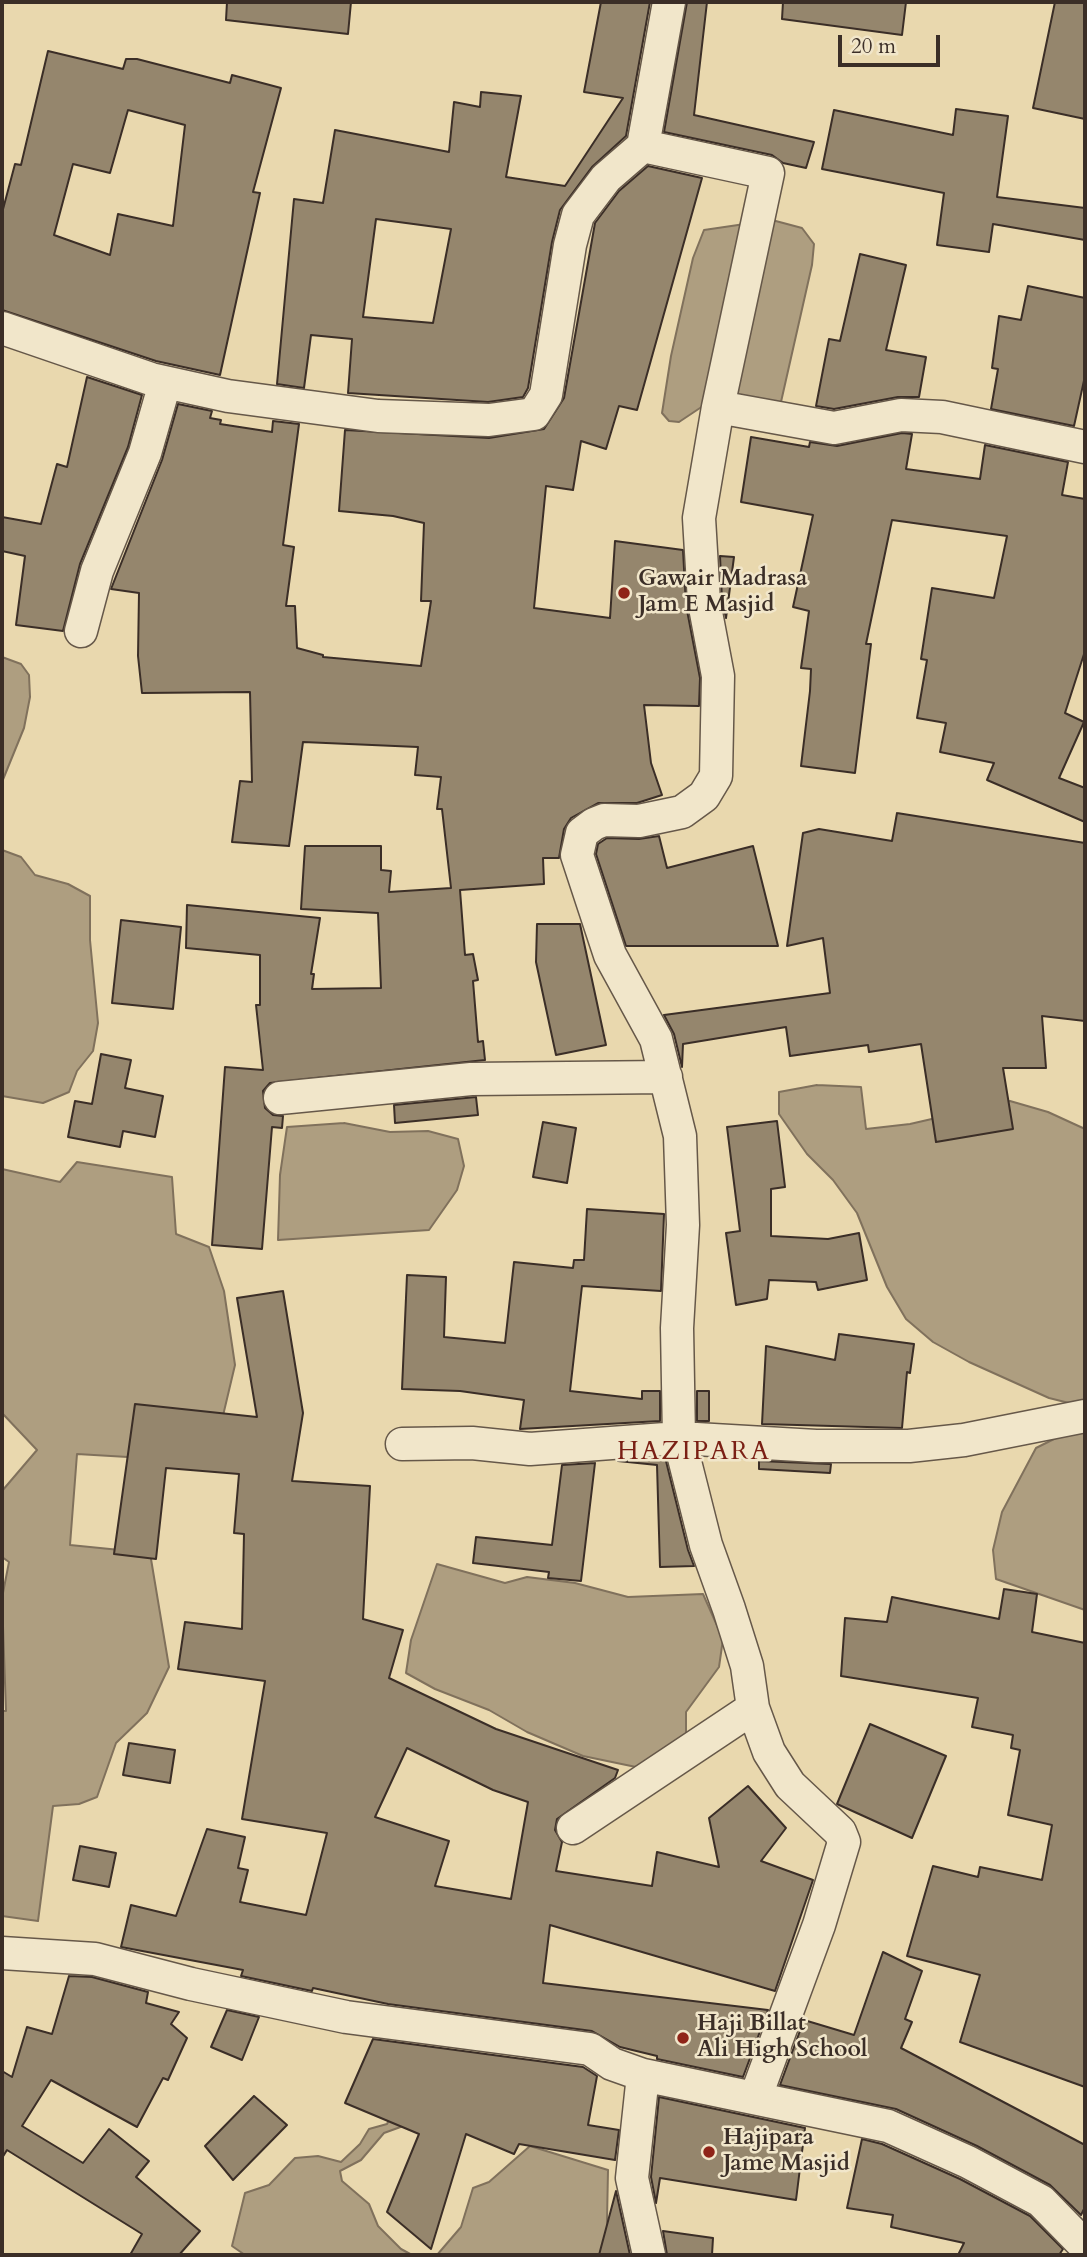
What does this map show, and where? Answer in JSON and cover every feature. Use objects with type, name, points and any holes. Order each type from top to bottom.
[{"type":"street","points":[[2,328],[165,383],[308,409],[378,416],[489,420],[534,414],[546,395],[570,245],[578,215],[606,178],[643,146],[669,2]]},
{"type":"street","points":[[643,146],[768,173],[718,407],[699,518],[704,603],[719,676],[716,776],[704,796],[682,812],[639,821],[604,820],[594,824],[582,833],[577,855],[610,955],[656,1039],[680,1136],[683,1225],[677,1328],[679,1438],[706,1545],[747,1666],[753,1708],[769,1752],[790,1786],[840,1832],[845,1842],[787,2016],[756,2096]]},
{"type":"street","points":[[81,631],[97,571],[145,453],[165,383]]},
{"type":"street","points":[[718,407],[835,428],[901,415],[942,417],[1085,447]]},
{"type":"street","points":[[279,1098],[471,1079],[666,1077]]},
{"type":"street","points":[[402,1444],[472,1443],[530,1449],[679,1438],[816,1446],[909,1446],[964,1440],[1085,1416]]},
{"type":"street","points":[[573,1828],[753,1708]]},
{"type":"street","points":[[2,1954],[95,1959],[191,1984],[346,2017],[590,2049],[612,2064],[643,2075],[756,2096],[888,2126],[968,2162],[1041,2201],[1083,2240]]},
{"type":"street","points":[[643,2075],[632,2178],[649,2255]]},
{"type":"shaded area","points":[[772,220],[802,228],[814,244],[812,265],[776,424],[703,406],[679,422],[669,421],[662,413],[671,356],[693,258],[704,230]]},
{"type":"shaded area","points":[[2,657],[21,664],[29,675],[30,697],[24,728],[2,782]]},
{"type":"shaded area","points":[[2,850],[21,857],[35,875],[68,884],[90,896],[90,940],[98,1023],[93,1051],[77,1071],[69,1092],[43,1103],[2,1096]]},
{"type":"shaded area","points":[[817,1085],[861,1087],[866,1129],[910,1124],[1010,1101],[1048,1112],[1085,1129],[1085,1407],[1049,1398],[969,1362],[933,1342],[906,1319],[887,1287],[857,1213],[833,1180],[807,1154],[779,1114],[779,1092]]},
{"type":"shaded area","points":[[344,1123],[390,1132],[428,1131],[458,1139],[464,1166],[457,1190],[429,1230],[278,1240],[280,1175],[287,1127]]},
{"type":"shaded area","points":[[77,1162],[172,1177],[176,1234],[209,1247],[224,1291],[235,1365],[212,1462],[77,1454],[70,1545],[150,1553],[169,1667],[147,1713],[116,1743],[97,1797],[79,1804],[53,1806],[38,1921],[2,1916],[2,1711],[6,1711],[2,1598],[9,1562],[2,1557],[2,1491],[37,1450],[2,1413],[2,1169],[60,1182]]},
{"type":"shaded area","points":[[1085,1431],[1085,1610],[996,1579],[993,1550],[1002,1512],[1036,1448],[1064,1434]]},
{"type":"shaded area","points":[[437,1564],[505,1583],[527,1577],[575,1583],[628,1597],[703,1594],[723,1639],[719,1667],[686,1712],[686,1736],[636,1767],[583,1756],[527,1732],[489,1710],[435,1689],[406,1673],[411,1640]]},
{"type":"shaded area","points":[[418,2061],[406,2125],[384,2133],[361,2160],[340,2171],[342,2181],[369,2204],[378,2226],[401,2249],[412,2255],[245,2255],[232,2246],[245,2193],[269,2185],[295,2158],[318,2156],[341,2162],[360,2144],[369,2129],[387,2124]]},
{"type":"shaded area","points":[[530,2146],[608,2170],[607,2221],[613,2255],[437,2255],[461,2227],[473,2188],[489,2182]]},
{"type":"building","points":[[227,2],[351,2],[348,34],[226,20]]},
{"type":"building","points":[[601,2],[650,2],[626,136],[592,167],[560,210],[552,242],[528,388],[523,397],[488,402],[348,393],[352,339],[311,335],[304,388],[277,384],[294,199],[323,203],[335,130],[449,152],[454,102],[480,107],[481,92],[521,96],[506,177],[565,186],[623,98],[584,92]],"holes":[[[376,219],[451,229],[433,323],[363,317]]]},
{"type":"building","points":[[687,2],[707,2],[694,115],[814,142],[806,168],[783,163],[772,155],[664,132]]},
{"type":"building","points":[[783,2],[906,2],[902,35],[782,19]]},
{"type":"building","points":[[1055,2],[1085,2],[1085,119],[1033,108]]},
{"type":"building","points":[[48,51],[123,69],[126,59],[137,59],[230,83],[232,75],[281,88],[253,192],[260,193],[220,375],[156,361],[2,310],[2,213],[15,164],[21,165]],"holes":[[[128,110],[185,125],[173,226],[118,214],[110,255],[54,235],[73,164],[110,173]]]},
{"type":"building","points":[[956,109],[1008,116],[997,197],[1085,208],[1085,240],[993,224],[989,252],[937,245],[944,193],[822,169],[834,110],[953,135]]},
{"type":"building","points":[[648,166],[702,178],[637,410],[619,406],[606,449],[581,441],[573,490],[546,486],[534,608],[610,618],[615,541],[683,550],[686,605],[700,678],[699,706],[644,705],[651,763],[662,795],[637,803],[598,803],[571,818],[564,829],[559,858],[543,858],[544,884],[460,890],[465,955],[473,954],[478,980],[473,981],[478,1042],[483,1041],[485,1060],[270,1083],[263,1091],[265,1108],[273,1115],[283,1116],[282,1128],[272,1127],[262,1249],[212,1245],[225,1067],[263,1070],[256,1005],[260,1005],[260,955],[186,948],[187,905],[320,918],[311,974],[314,974],[312,989],[381,988],[378,913],[301,909],[305,846],[381,846],[381,870],[391,871],[389,892],[451,888],[442,809],[437,809],[441,777],[415,775],[418,747],[303,742],[289,846],[232,842],[240,781],[252,782],[250,692],[142,693],[138,656],[139,593],[111,589],[162,460],[178,404],[212,411],[210,418],[221,420],[220,424],[272,432],[273,421],[299,424],[283,545],[294,547],[286,606],[295,606],[297,648],[323,657],[421,666],[431,601],[421,601],[424,523],[393,516],[339,511],[345,430],[489,438],[544,429],[564,398],[595,223],[619,191]]},
{"type":"building","points":[[860,254],[906,265],[886,350],[926,357],[919,397],[898,397],[834,409],[816,406],[829,339],[840,341]]},
{"type":"building","points":[[1028,286],[1085,298],[1085,376],[1074,426],[991,409],[998,369],[992,368],[999,316],[1021,320]]},
{"type":"building","points":[[87,377],[142,395],[128,447],[80,564],[63,631],[16,625],[25,556],[2,551],[2,517],[41,524],[57,464],[67,467]]},
{"type":"building","points":[[902,433],[912,434],[906,469],[980,479],[985,445],[1068,462],[1062,495],[1085,499],[1085,651],[1065,713],[1084,722],[1059,778],[1085,788],[1085,822],[987,780],[994,763],[940,752],[946,723],[917,718],[927,660],[921,659],[932,588],[994,598],[1007,536],[892,520],[866,644],[871,644],[855,773],[801,766],[810,691],[811,669],[801,668],[809,611],[793,607],[813,515],[741,502],[751,437],[809,447],[810,442],[837,446]]},
{"type":"building","points":[[720,556],[734,557],[726,618],[722,600]]},
{"type":"building","points":[[897,813],[1085,843],[1085,1021],[1042,1016],[1046,1068],[1003,1068],[1013,1129],[936,1142],[921,1044],[869,1052],[868,1045],[790,1056],[786,1027],[683,1044],[682,1067],[674,1034],[664,1015],[830,993],[823,938],[787,946],[803,833],[819,829],[892,841]]},
{"type":"building","points":[[659,836],[667,868],[753,846],[778,946],[626,946],[596,854],[598,844],[607,838],[639,839]]},
{"type":"building","points":[[121,920],[181,927],[173,1009],[112,1003]]},
{"type":"building","points":[[537,924],[580,924],[606,1045],[556,1055],[536,962]]},
{"type":"building","points":[[101,1054],[131,1060],[125,1088],[163,1096],[155,1137],[123,1131],[120,1147],[68,1137],[75,1101],[92,1104]]},
{"type":"building","points":[[476,1097],[478,1115],[395,1123],[394,1105]]},
{"type":"building","points":[[777,1121],[785,1187],[771,1189],[771,1236],[828,1239],[859,1233],[867,1280],[818,1290],[816,1282],[769,1280],[767,1299],[736,1305],[726,1233],[740,1231],[727,1127]]},
{"type":"building","points":[[543,1122],[576,1128],[567,1183],[533,1177]]},
{"type":"building","points":[[587,1209],[664,1214],[661,1291],[582,1286],[570,1391],[642,1399],[642,1391],[660,1391],[660,1421],[520,1429],[524,1400],[460,1391],[402,1389],[407,1275],[446,1277],[444,1337],[505,1343],[514,1262],[573,1268],[574,1260],[584,1260]]},
{"type":"building","points":[[283,1291],[303,1413],[292,1481],[370,1486],[363,1619],[403,1630],[389,1678],[496,1729],[618,1770],[615,1778],[557,1819],[555,1830],[562,1842],[556,1871],[652,1886],[657,1852],[719,1867],[709,1818],[748,1786],[786,1828],[761,1861],[813,1880],[775,1991],[550,1925],[543,1983],[768,2010],[743,2077],[657,2059],[657,2056],[620,2047],[592,2031],[388,2004],[313,1988],[312,1991],[241,1976],[243,1970],[121,1947],[131,1905],[176,1916],[207,1829],[245,1837],[238,1868],[248,1870],[240,1902],[306,1915],[327,1833],[242,1819],[265,1681],[178,1669],[185,1622],[242,1629],[244,1534],[234,1533],[239,1474],[166,1468],[156,1559],[114,1554],[135,1404],[257,1417],[237,1298]],"holes":[[[407,1748],[493,1790],[528,1802],[511,1899],[435,1886],[449,1841],[375,1817]]]},
{"type":"building","points":[[839,1334],[914,1344],[910,1373],[907,1372],[902,1428],[762,1424],[766,1346],[835,1360]]},
{"type":"building","points":[[697,1391],[709,1391],[709,1421],[697,1421]]},
{"type":"building","points":[[665,1457],[694,1566],[660,1567],[657,1465],[618,1461]]},
{"type":"building","points":[[759,1461],[831,1464],[830,1473],[759,1469]]},
{"type":"building","points":[[595,1463],[581,1581],[548,1578],[549,1572],[473,1563],[476,1537],[552,1545],[562,1465]]},
{"type":"building","points":[[1004,1589],[1037,1594],[1032,1632],[1085,1643],[1085,2087],[960,2042],[980,1975],[907,1956],[933,1866],[978,1877],[980,1867],[1042,1880],[1052,1825],[1008,1815],[1020,1750],[1011,1748],[1013,1735],[972,1727],[978,1698],[841,1676],[845,1618],[887,1622],[892,1597],[999,1619]]},
{"type":"building","points":[[870,1724],[946,1756],[912,1838],[837,1804]]},
{"type":"building","points":[[129,1743],[175,1750],[170,1783],[123,1775]]},
{"type":"building","points":[[80,1846],[116,1853],[109,1887],[73,1880]]},
{"type":"building","points":[[883,1952],[922,1971],[905,2019],[912,2022],[901,2048],[1085,2145],[1085,2207],[1081,2215],[1050,2185],[977,2146],[896,2109],[780,2085],[804,2020],[854,2035]]},
{"type":"building","points":[[69,1976],[92,1977],[148,1992],[146,2003],[179,2012],[171,2024],[187,2038],[168,2080],[163,2078],[137,2127],[51,2080],[22,2126],[83,2163],[109,2129],[149,2161],[136,2177],[200,2231],[179,2255],[130,2255],[142,2234],[7,2150],[2,2158],[2,2071],[12,2077],[27,2027],[52,2034]]},
{"type":"building","points":[[227,2010],[259,2017],[242,2060],[211,2047]]},
{"type":"building","points":[[373,2039],[583,2067],[597,2076],[588,2125],[619,2130],[615,2160],[519,2144],[514,2154],[466,2134],[431,2249],[387,2212],[419,2134],[345,2103]]},
{"type":"building","points":[[254,2096],[287,2125],[233,2180],[205,2146]]},
{"type":"building","points":[[659,2097],[805,2128],[796,2200],[660,2178],[656,2203],[651,2177]]},
{"type":"building","points":[[862,2139],[882,2144],[960,2179],[1030,2216],[1063,2249],[1059,2255],[958,2255],[964,2243],[891,2227],[893,2215],[847,2208]]},
{"type":"building","points":[[616,2191],[630,2255],[599,2255]]},
{"type":"building","points":[[663,2231],[713,2238],[712,2255],[667,2255]]},
{"type":"place","name":"Gawair Madrasa Jam E Masjid","points":[[624,593]]},
{"type":"place","name":"Haji Billat Ali High School","points":[[683,2038]]},
{"type":"place","name":"Hajipara Jame Masjid","points":[[709,2152]]},
{"type":"district","name":"HAZIPARA","points":[[694,1453]]}]
